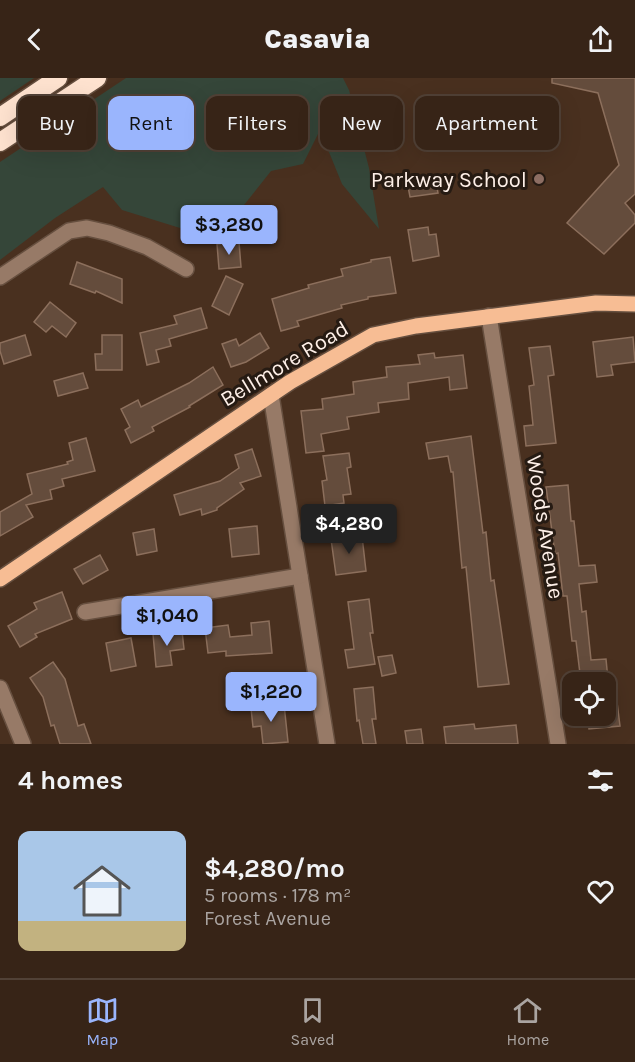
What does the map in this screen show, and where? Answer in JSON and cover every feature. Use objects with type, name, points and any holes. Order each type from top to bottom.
[{"type":"highway","points":[[0,117],[58,78]]},
{"type":"highway","points":[[0,142],[97,78]]},
{"type":"main road","name":"Bellmore Road","points":[[0,579],[290,382],[373,336],[416,326],[489,316],[596,303],[635,304]]},
{"type":"street","points":[[0,277],[69,231],[87,228],[109,233],[147,247],[186,269]]},
{"type":"street","name":"Woods Avenue","points":[[489,316],[558,744]]},
{"type":"street","points":[[271,395],[327,744]]},
{"type":"street","points":[[85,612],[300,576]]},
{"type":"street","points":[[0,688],[23,744]]},
{"type":"green space","points":[[0,78],[34,78],[0,101]]},
{"type":"green space","points":[[126,78],[343,78],[351,96],[320,96],[320,130],[303,164],[271,171],[244,205],[224,222],[180,228],[122,210],[103,187],[55,218],[0,260],[0,162],[18,150],[96,150],[96,98]]},
{"type":"green space","points":[[328,150],[364,150],[379,229],[342,184]]},
{"type":"building","points":[[552,78],[635,78],[635,194],[625,203],[635,215],[635,223],[604,254],[567,223],[619,165],[598,93],[552,83]]},
{"type":"building","points":[[435,176],[438,193],[410,197],[407,181]]},
{"type":"building","points":[[428,227],[429,235],[436,234],[439,256],[413,261],[408,230]]},
{"type":"building","points":[[239,242],[241,267],[219,269],[217,244]]},
{"type":"building","points":[[390,257],[396,293],[368,297],[368,299],[341,305],[342,308],[297,321],[299,326],[281,331],[272,299],[309,288],[308,285],[343,276],[341,269]]},
{"type":"building","points":[[77,262],[122,279],[122,303],[96,291],[95,293],[70,284]]},
{"type":"building","points":[[226,276],[243,284],[229,315],[212,306]]},
{"type":"building","points":[[50,302],[76,323],[66,337],[52,326],[46,332],[34,322]]},
{"type":"building","points":[[201,308],[207,328],[169,339],[171,346],[156,350],[159,362],[147,365],[140,333],[177,324],[174,316]]},
{"type":"building","points":[[260,333],[269,348],[246,362],[231,367],[222,344],[236,339],[239,346]]},
{"type":"building","points":[[25,335],[31,355],[4,364],[0,343]]},
{"type":"building","points":[[102,335],[122,335],[122,370],[96,370],[95,354],[102,354]]},
{"type":"building","points":[[633,337],[635,362],[611,365],[613,375],[597,377],[593,342]]},
{"type":"building","points":[[550,346],[554,375],[548,376],[556,443],[526,446],[524,426],[533,425],[529,386],[534,385],[529,348]]},
{"type":"building","points":[[434,353],[435,358],[463,355],[467,388],[450,390],[449,377],[408,383],[409,399],[378,403],[379,412],[347,417],[349,429],[321,434],[324,451],[306,453],[301,411],[323,409],[322,399],[354,394],[353,382],[387,377],[386,367],[420,364],[418,355]]},
{"type":"building","points":[[213,367],[223,385],[190,407],[152,427],[154,431],[131,443],[125,430],[130,427],[121,409],[138,400],[141,407],[189,383]]},
{"type":"building","points":[[83,373],[88,388],[58,396],[54,381]]},
{"type":"building","points":[[471,436],[483,533],[486,532],[491,581],[494,580],[509,684],[478,687],[466,567],[462,568],[453,472],[451,472],[448,456],[429,459],[426,443]]},
{"type":"building","points":[[86,438],[95,471],[62,479],[64,486],[50,490],[52,499],[26,505],[33,517],[0,536],[0,512],[32,494],[27,474],[68,464],[67,462],[73,460],[69,443]]},
{"type":"building","points":[[252,449],[261,476],[240,483],[244,489],[217,510],[202,515],[201,509],[180,515],[174,495],[220,481],[239,468],[235,455]]},
{"type":"building","points":[[349,453],[351,467],[347,468],[351,494],[343,495],[344,503],[325,506],[322,481],[327,480],[323,456]]},
{"type":"building","points":[[568,485],[571,521],[574,521],[579,566],[595,565],[597,582],[579,584],[582,612],[586,611],[591,660],[606,659],[607,672],[580,672],[576,641],[572,641],[567,596],[563,596],[558,553],[555,554],[546,487]]},
{"type":"building","points":[[257,526],[259,554],[232,557],[229,529]]},
{"type":"building","points":[[154,529],[157,551],[137,555],[133,533]]},
{"type":"building","points":[[362,536],[366,571],[336,575],[331,539]]},
{"type":"building","points":[[100,555],[108,570],[83,584],[74,569]]},
{"type":"building","points":[[62,592],[72,619],[35,634],[37,637],[20,647],[8,626],[37,609],[34,603]]},
{"type":"building","points":[[369,599],[373,633],[370,633],[375,664],[348,668],[345,650],[354,649],[348,602]]},
{"type":"building","points":[[269,621],[272,653],[226,656],[226,651],[208,653],[205,628],[228,625],[230,637],[252,635],[251,623]]},
{"type":"building","points":[[182,631],[184,649],[170,651],[172,665],[156,667],[153,634]]},
{"type":"building","points":[[131,638],[136,666],[111,671],[106,643]]},
{"type":"building","points":[[392,655],[396,673],[382,676],[378,657]]},
{"type":"building","points":[[53,662],[65,679],[78,726],[84,724],[91,744],[60,744],[54,725],[51,726],[43,697],[30,678]]},
{"type":"building","points":[[373,687],[376,719],[372,719],[376,744],[363,744],[359,720],[357,721],[354,689]]},
{"type":"building","points":[[616,702],[620,726],[589,729],[589,726],[616,726]]},
{"type":"building","points":[[284,704],[288,742],[263,744],[261,726],[253,727],[251,708]]},
{"type":"building","points":[[474,724],[475,729],[516,725],[518,744],[446,744],[444,727]]},
{"type":"building","points":[[421,729],[423,744],[407,744],[405,731]]},
{"type":"place","name":"Parkway School","points":[[539,179]]}]
